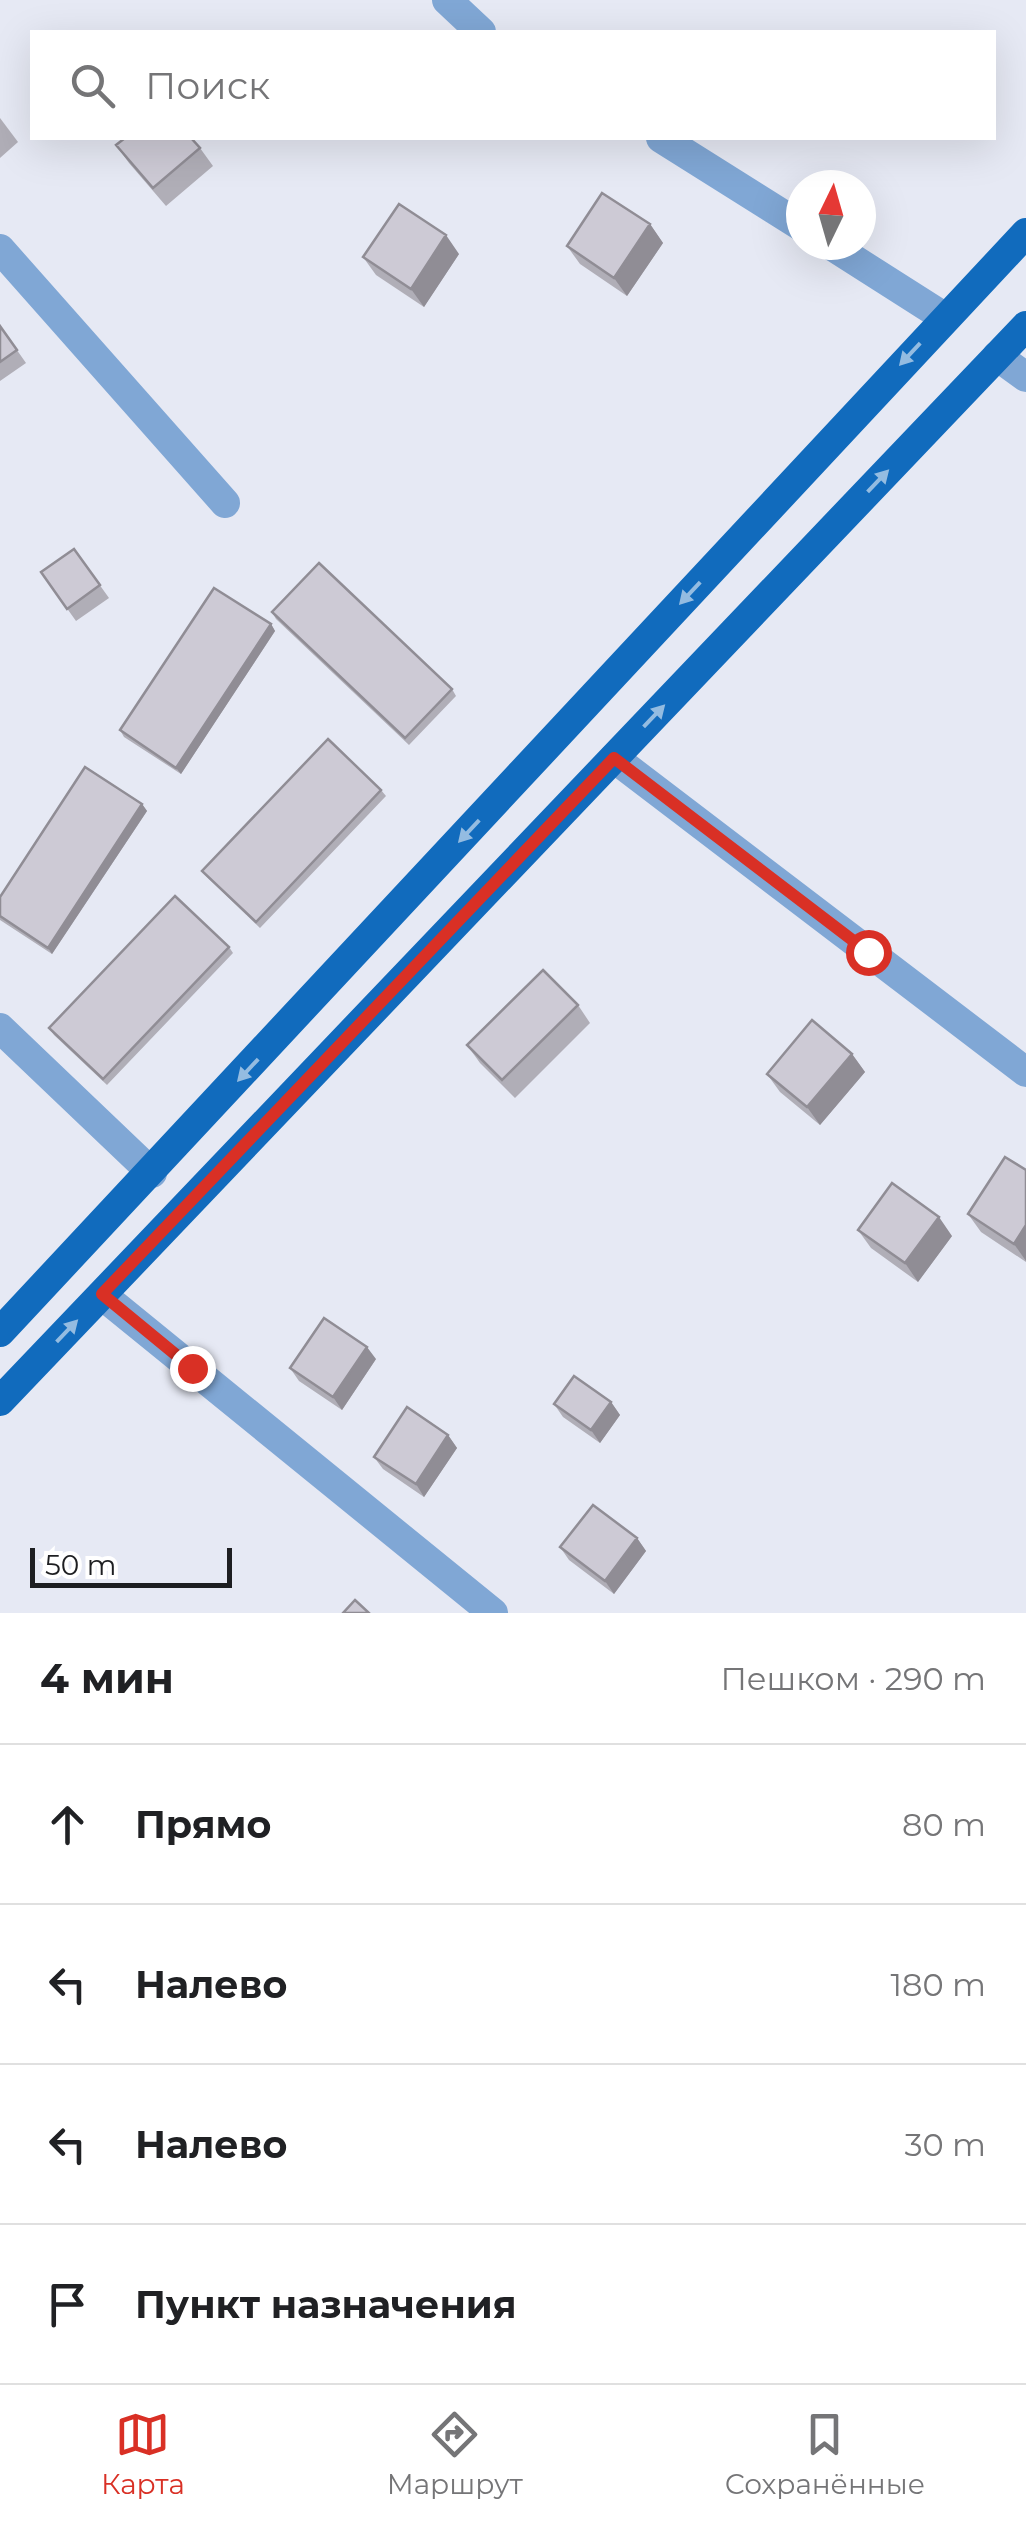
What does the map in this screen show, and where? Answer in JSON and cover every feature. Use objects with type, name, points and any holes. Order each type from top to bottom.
[{"type":"main road","points":[[0,1332],[152,1174],[944,316],[1026,233]]},
{"type":"main road","points":[[0,1402],[1026,326]]},
{"type":"street","points":[[447,0],[479,30]]},
{"type":"street","points":[[664,140],[786,217]]},
{"type":"street","points":[[0,248],[225,503]]},
{"type":"street","points":[[855,260],[944,316]]},
{"type":"street","points":[[997,356],[1026,377]]},
{"type":"street","points":[[614,758],[1026,1072]]},
{"type":"street","points":[[0,1028],[152,1174]]},
{"type":"street","points":[[102,1294],[493,1613]]},
{"type":"building","points":[[122,140],[193,140],[200,148],[153,188],[116,145]]},
{"type":"building","points":[[602,193],[650,224],[614,278],[567,246]]},
{"type":"building","points":[[399,204],[446,235],[411,289],[363,257]]},
{"type":"building","points":[[0,326],[17,350],[0,362]]},
{"type":"building","points":[[74,549],[100,585],[67,609],[41,572]]},
{"type":"building","points":[[319,563],[452,689],[405,738],[272,612]]},
{"type":"building","points":[[214,588],[271,624],[176,768],[120,730]]},
{"type":"building","points":[[328,739],[381,790],[256,922],[202,871]]},
{"type":"building","points":[[85,767],[142,804],[48,948],[0,916],[0,897]]},
{"type":"building","points":[[175,896],[229,947],[103,1079],[49,1028]]},
{"type":"building","points":[[543,970],[578,1005],[502,1080],[467,1045]]},
{"type":"building","points":[[812,1020],[852,1054],[807,1107],[767,1074]]},
{"type":"building","points":[[1005,1157],[1026,1170],[1026,1225],[1014,1244],[968,1214]]},
{"type":"building","points":[[892,1183],[939,1217],[905,1263],[858,1230]]},
{"type":"building","points":[[324,1318],[367,1347],[333,1397],[290,1368]]},
{"type":"building","points":[[574,1376],[611,1402],[591,1430],[554,1404]]},
{"type":"building","points":[[407,1407],[448,1435],[416,1484],[374,1457]]},
{"type":"building","points":[[593,1505],[637,1538],[605,1581],[560,1547]]},
{"type":"building","points":[[355,1600],[369,1613],[343,1613]]},
{"type":"route","points":[[192,1368],[102,1294],[614,758],[868,952]]}]
